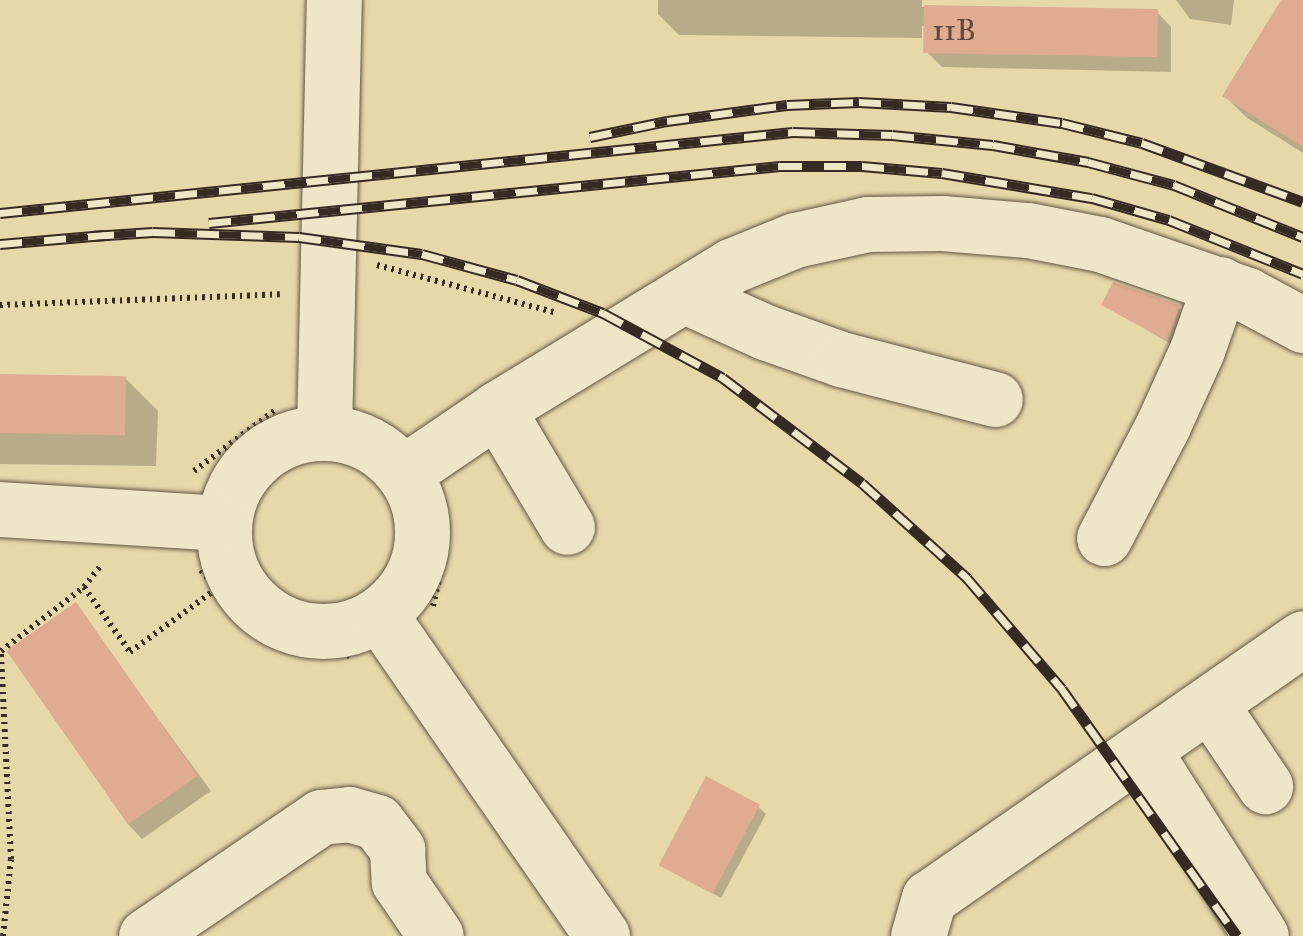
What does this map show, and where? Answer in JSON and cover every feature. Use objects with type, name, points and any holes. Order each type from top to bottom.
[{"type":"lane","points":[[208,543],[230,494],[257,459],[295,437],[305,416],[334,0]]},
{"type":"lane","points":[[403,473],[497,408],[731,266],[795,240],[868,224],[942,223],[1028,230],[1100,244],[1220,284],[1303,325]]},
{"type":"lane","points":[[1104,538],[1163,425],[1197,350],[1220,284]]},
{"type":"lane","points":[[685,296],[765,332],[842,359],[995,400]]},
{"type":"lane","points":[[497,408],[568,528]]},
{"type":"lane","points":[[305,416],[369,443],[403,473],[415,493],[423,538],[410,582],[368,636]]},
{"type":"lane","points":[[0,509],[143,518],[208,543],[226,556],[238,586],[259,610],[287,626],[368,636],[602,936]]},
{"type":"lane","points":[[912,931],[929,898],[1303,638]]},
{"type":"lane","points":[[1210,704],[1265,786]]},
{"type":"lane","points":[[1142,750],[1261,936]]},
{"type":"lane","points":[[146,936],[322,816],[349,814],[377,822],[397,849],[399,882],[436,936]]},
{"type":"path","points":[[372,264],[532,304],[614,336]]},
{"type":"path","points":[[0,305],[297,293]]},
{"type":"path","points":[[2,936],[11,859],[1,651],[84,587],[178,483],[305,416]]},
{"type":"path","points":[[208,543],[216,589],[242,621],[266,640],[368,636]]},
{"type":"path","points":[[84,587],[130,652],[216,589]]},
{"type":"path","points":[[0,868],[11,859]]},
{"type":"building","points":[[1281,0],[1303,0],[1303,147],[1222,96]]},
{"type":"building","points":[[924,5],[1158,9],[1157,57],[923,53]]},
{"type":"building","points":[[1113,282],[1180,305],[1167,341],[1101,305]]},
{"type":"building","points":[[0,374],[126,376],[125,435],[0,433]]},
{"type":"building","points":[[76,602],[198,776],[128,824],[6,651]]},
{"type":"building","points":[[706,776],[760,805],[712,894],[659,865]]},
{"type":"railway","points":[[590,137],[667,121],[787,105],[859,102],[951,107],[1062,123],[1142,143],[1303,202]]},
{"type":"railway","points":[[0,213],[793,132],[892,135],[993,145],[1088,162],[1174,185],[1303,237]]},
{"type":"railway","points":[[209,223],[780,166],[862,166],[942,173],[1092,198],[1169,220],[1303,274]]},
{"type":"railway","points":[[92,236],[153,232],[299,237],[422,254],[517,280],[603,313],[723,378],[862,483],[967,578],[1062,689],[1237,936]]},
{"type":"railway","points":[[0,244],[105,235]]}]
